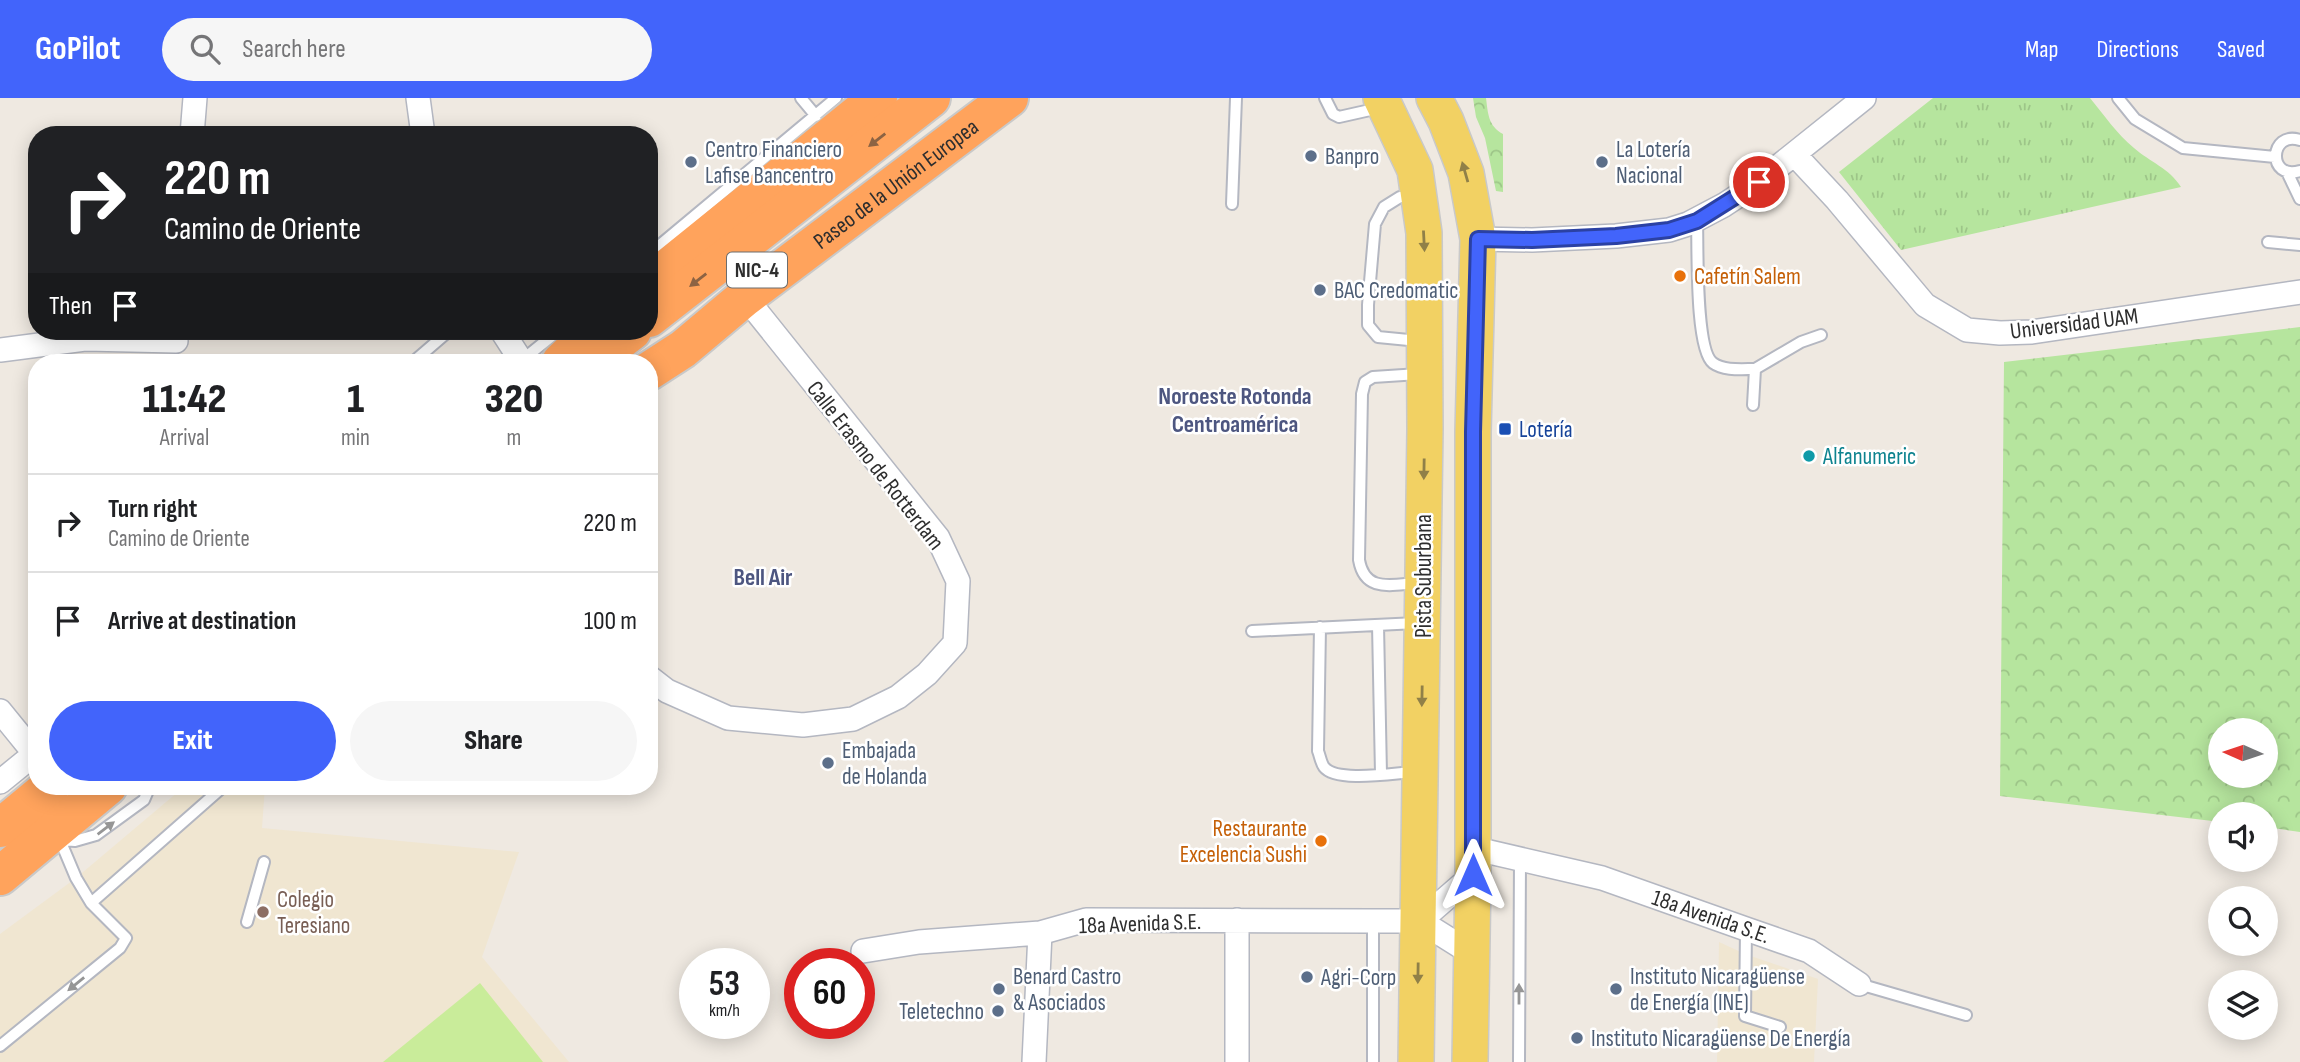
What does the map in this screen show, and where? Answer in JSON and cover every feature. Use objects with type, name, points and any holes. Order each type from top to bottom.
[{"type":"highway","points":[[658,276],[877,98]]},
{"type":"highway","name":"Paseo de la Unión Europea","points":[[658,310],[931,98]]},
{"type":"highway","name":"Paseo de la Unión Europea","points":[[654,354],[870,178],[974,98]]},
{"type":"highway","name":"Paseo de la Unión Europea","points":[[658,365],[683,349],[745,297],[1009,98]]},
{"type":"highway","points":[[570,354],[584,340]]},
{"type":"highway","points":[[602,354],[620,340]]},
{"type":"highway","points":[[0,828],[48,799],[66,795]]},
{"type":"highway","points":[[0,876],[48,799]]},
{"type":"main road","points":[[1434,98],[1466,173],[1478,239],[1473,432],[1470,1062]]},
{"type":"main road","name":"Pista Suburbana","points":[[1385,101],[1415,170],[1424,233],[1423,622],[1416,1062]]},
{"type":"main road","points":[[1385,101],[1418,143],[1447,220],[1457,233],[1478,239]]},
{"type":"street","points":[[193,126],[195,98]]},
{"type":"street","points":[[418,98],[422,126]]},
{"type":"street","points":[[1478,239],[1532,240],[1644,234],[1697,221],[1796,155],[1864,98]]},
{"type":"street","name":"Universidad UAM","points":[[1796,155],[1925,305],[1967,330],[2032,332],[2300,292]]},
{"type":"street","name":"Calle Erasmo de Rotterdam","points":[[658,684],[667,691],[729,718],[803,725],[853,719],[898,697],[927,674],[955,643],[958,582],[938,538],[745,297]]},
{"type":"street","points":[[0,349],[76,340]]},
{"type":"street","points":[[100,340],[176,345]]},
{"type":"street","points":[[0,711],[28,762]]},
{"type":"street","points":[[0,782],[28,792]]},
{"type":"street","name":"18a Avenida S.E.","points":[[1472,861],[1520,859],[1603,874],[1809,951],[1859,984]]},
{"type":"street","points":[[1471,953],[1420,921],[1472,861]]},
{"type":"street","name":"18a Avenida S.E.","points":[[875,949],[919,942],[1040,933],[1086,920],[1420,921]]},
{"type":"street","points":[[1237,920],[1237,1062]]},
{"type":"street","points":[[1034,1062],[1040,933]]},
{"type":"lane","points":[[801,98],[816,116]]},
{"type":"lane","points":[[658,247],[836,98]]},
{"type":"lane","points":[[1232,204],[1236,98]]},
{"type":"lane","points":[[1325,98],[1334,114],[1339,117],[1385,101]]},
{"type":"lane","points":[[2118,98],[2135,119],[2183,148],[2275,157]]},
{"type":"lane","points":[[2300,140],[2284,140],[2277,147],[2275,157],[2279,167],[2287,172],[2300,199]]},
{"type":"lane","points":[[2287,172],[2300,171]]},
{"type":"lane","points":[[1420,197],[1400,197],[1384,207],[1375,223],[1368,292],[1368,326],[1378,337],[1425,357]]},
{"type":"lane","points":[[1697,221],[1701,326],[1706,355],[1713,364],[1724,368],[1755,369],[1801,342],[1821,335]]},
{"type":"lane","points":[[2268,242],[2300,244]]},
{"type":"lane","points":[[422,354],[439,340]]},
{"type":"lane","points":[[531,354],[547,340]]},
{"type":"lane","points":[[1422,583],[1378,584],[1367,580],[1362,574],[1359,560],[1364,382],[1425,357]]},
{"type":"lane","points":[[1753,405],[1755,369]]},
{"type":"lane","points":[[1252,631],[1423,622]]},
{"type":"lane","points":[[1378,625],[1381,774]]},
{"type":"lane","points":[[1320,627],[1318,751],[1323,766],[1331,773],[1348,776],[1421,772]]},
{"type":"lane","points":[[48,799],[75,841],[96,835],[144,800],[146,795]]},
{"type":"lane","points":[[90,903],[214,795]]},
{"type":"lane","points":[[0,1046],[120,948],[126,938],[90,903],[76,878],[48,799]]},
{"type":"lane","points":[[1519,1062],[1520,859]]},
{"type":"lane","points":[[247,922],[264,862]]},
{"type":"lane","points":[[1373,921],[1373,1062]]},
{"type":"lane","points":[[1746,929],[1745,1016],[1780,1027]]},
{"type":"lane","points":[[1859,984],[1966,1015]]},
{"type":"shaded area","name":"Colegio Teresiano","points":[[174,795],[264,795],[262,828],[519,852],[482,957],[569,1062],[0,1062],[0,934],[76,878]]},
{"type":"shaded area","points":[[1719,942],[1745,954],[1818,979],[1814,1062],[1717,1062]]},
{"type":"green space","points":[[1473,98],[1486,98],[1492,123],[1503,134],[1503,192],[1496,191]]},
{"type":"green space","points":[[1933,98],[2090,98],[2128,143],[2165,170],[2181,187],[1901,250],[1839,172]]},
{"type":"green space","points":[[2300,327],[2300,832],[2278,829],[2278,802],[2208,802],[2208,820],[2000,796],[2004,362]]},
{"type":"green space","points":[[480,983],[543,1062],[383,1062]]},
{"type":"place","name":"Banpro","points":[[1311,156]]},
{"type":"place","name":"Centro Financiero Lafise Bancentro","points":[[691,162]]},
{"type":"place","name":"La Lotería Nacional","points":[[1602,162]]},
{"type":"place","name":"Cafetín Salem","points":[[1680,276]]},
{"type":"place","name":"BAC Credomatic","points":[[1320,290]]},
{"type":"place","name":"Lotería","points":[[1505,429]]},
{"type":"place","name":"Alfanumeric","points":[[1809,456]]},
{"type":"place","name":"Embajada de Holanda","points":[[828,763]]},
{"type":"place","name":"Restaurante Excelencia Sushi","points":[[1321,841]]},
{"type":"place","name":"Colegio Teresiano","points":[[263,912]]},
{"type":"place","name":"Agri-Corp","points":[[1307,977]]},
{"type":"place","name":"Benard Castro & Asociados","points":[[999,989]]},
{"type":"place","name":"Instituto Nicaragüense de Energía (INE)","points":[[1616,989]]},
{"type":"place","name":"Teletechno","points":[[998,1011]]},
{"type":"place","name":"Instituto Nicaragüense De Energía","points":[[1577,1038]]},
{"type":"district","name":"Noroeste Rotonda Centroamérica","points":[[1235,410]]},
{"type":"district","name":"Bell Air","points":[[763,577]]},
{"type":"route","points":[[1473,875],[1473,432],[1478,239],[1532,240],[1644,234],[1669,230],[1697,221],[1759,182]]}]
